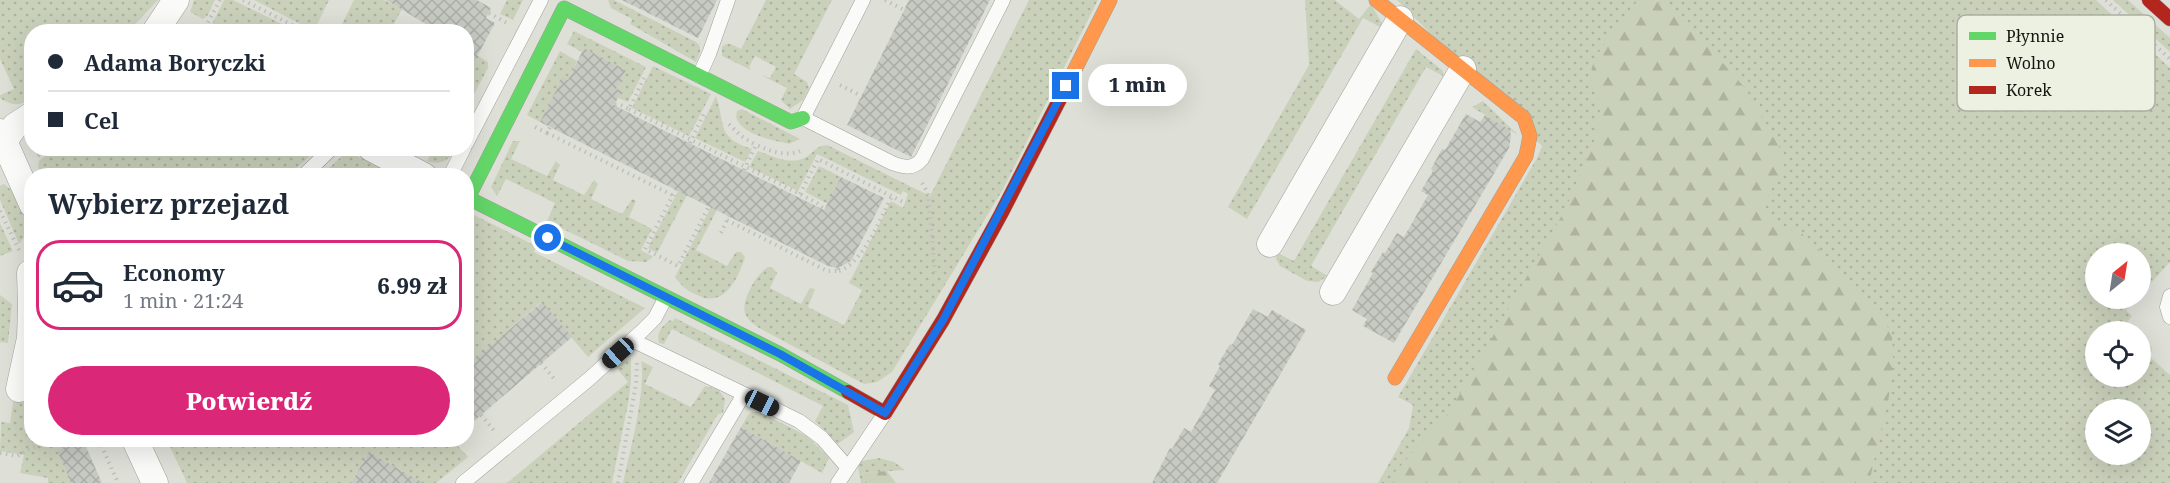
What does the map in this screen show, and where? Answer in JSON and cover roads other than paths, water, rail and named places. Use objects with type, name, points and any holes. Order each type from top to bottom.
[{"type":"street","points":[[160,24],[176,0]]},
{"type":"street","points":[[474,201],[780,354],[885,413],[948,311],[1110,0]]},
{"type":"street","points":[[1376,0],[1524,118],[1530,127],[1531,138],[1526,156],[1395,378]]},
{"type":"street","points":[[2149,0],[2170,20]]},
{"type":"street","points":[[474,183],[564,8],[584,12],[699,76],[791,122],[803,118]]},
{"type":"street","points":[[1270,244],[1400,19]]},
{"type":"street","points":[[1333,292],[1463,69]]},
{"type":"street","points":[[24,121],[15,126],[2,140],[24,187]]},
{"type":"street","points":[[386,156],[409,168]]},
{"type":"street","points":[[19,389],[24,366]]},
{"type":"street","points":[[138,447],[155,483]]},
{"type":"lane","points":[[474,128],[540,0]]},
{"type":"lane","points":[[699,76],[728,0]]},
{"type":"lane","points":[[863,0],[803,118],[892,163],[906,167],[914,166],[921,159],[1003,0]]},
{"type":"lane","points":[[311,168],[324,156]]},
{"type":"lane","points":[[2170,296],[2167,307],[2170,317]]},
{"type":"lane","points":[[463,483],[589,379],[637,343],[656,318],[666,297]]},
{"type":"lane","points":[[637,343],[799,421],[822,438],[848,468]]},
{"type":"lane","points":[[691,483],[744,394]]},
{"type":"lane","points":[[838,483],[885,413]]}]
